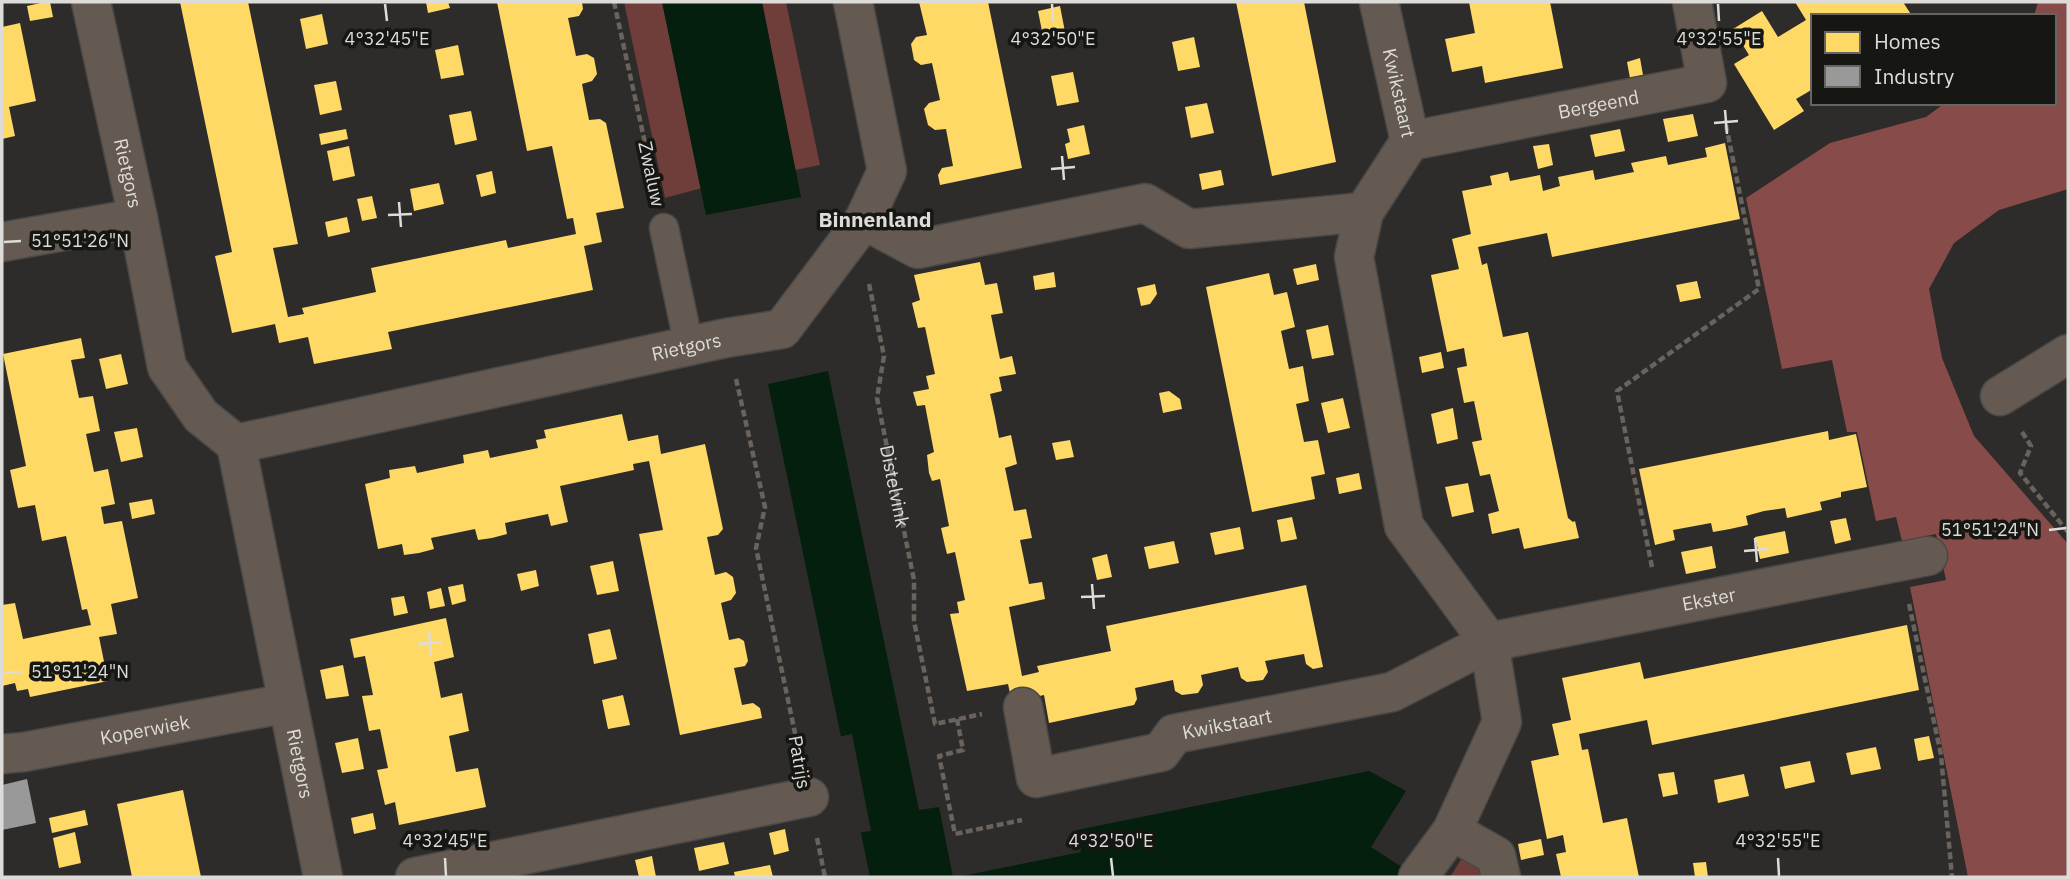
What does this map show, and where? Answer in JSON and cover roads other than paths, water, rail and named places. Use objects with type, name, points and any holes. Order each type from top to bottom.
[{"type":"street","name":"Rietgors","points":[[91,2],[167,367],[201,416],[236,444],[323,877]]},
{"type":"street","name":"Rietgors","points":[[236,444],[726,338],[782,329],[861,224],[887,172],[853,2]]},
{"type":"street","name":"Kwikstaart","points":[[1379,2],[1410,141],[1364,212],[1354,257],[1404,526],[1489,642],[1502,722],[1452,831]]},
{"type":"street","name":"Bergeend","points":[[1410,141],[1706,83],[1692,2]]},
{"type":"street","points":[[861,224],[918,249],[1144,203],[1189,229],[1364,212]]},
{"type":"street","points":[[2,242],[138,218]]},
{"type":"street","points":[[2000,396],[2068,354]]},
{"type":"street","name":"Ekster","points":[[1489,642],[1914,559]]},
{"type":"street","name":"Kwikstaart","points":[[1023,706],[1036,778],[1161,752],[1174,734],[1392,692],[1489,642]]},
{"type":"street","name":"Koperwiek","points":[[2,754],[288,703]]},
{"type":"street","name":"Patrijs","points":[[415,877],[808,797]]},
{"type":"street","points":[[1421,872],[1452,831],[1496,856],[1500,877]]},
{"type":"lane","name":"Zwaluw","points":[[664,228],[689,346]]},
{"type":"district","name":"Binnenland","points":[[875,220]]}]
